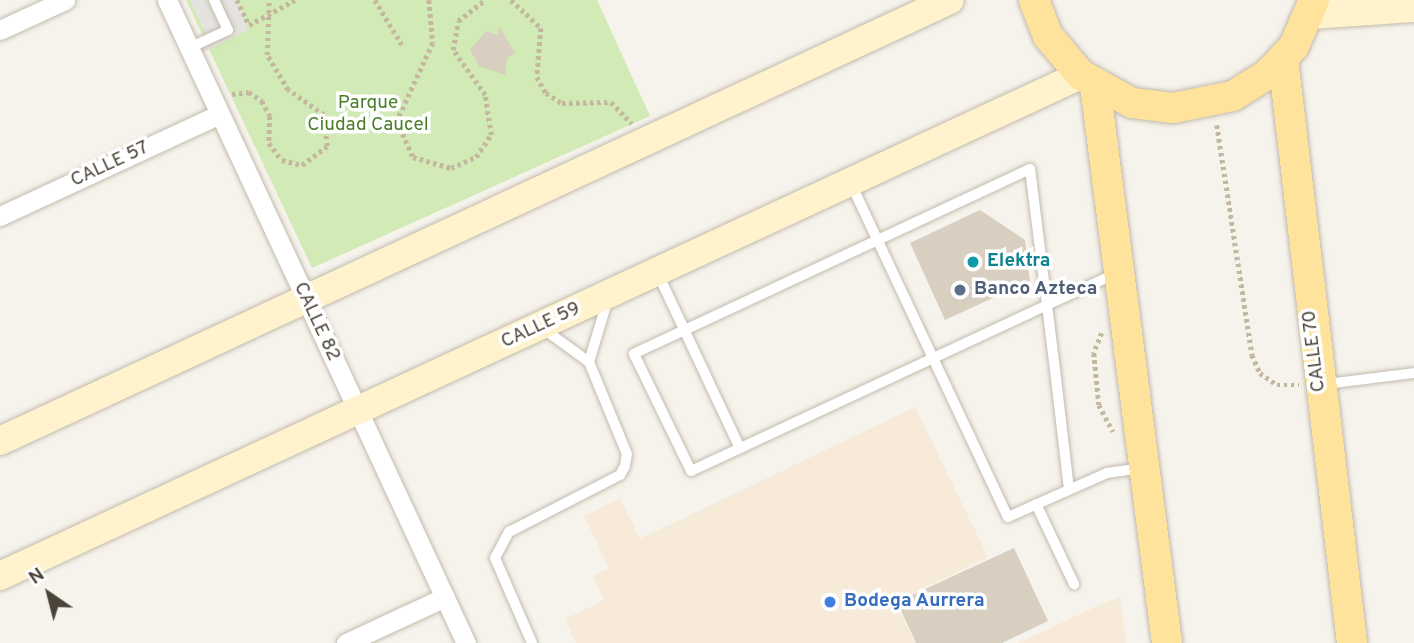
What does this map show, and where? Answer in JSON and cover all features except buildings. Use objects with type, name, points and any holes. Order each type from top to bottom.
[{"type":"main road","points":[[0,441],[950,0]]},
{"type":"main road","points":[[1034,0],[1048,36],[1088,80],[1152,107],[1214,103],[1251,86],[1283,59],[1312,8],[1414,8]]},
{"type":"main road","name":"CALLE 70","points":[[1283,59],[1319,384],[1352,643]]},
{"type":"main road","points":[[1088,80],[1119,273],[1167,643]]},
{"type":"main road","name":"CALLE 59","points":[[0,576],[850,182],[1088,80]]},
{"type":"street","points":[[0,30],[65,0]]},
{"type":"street","name":"CALLE 82","points":[[167,0],[466,643]]},
{"type":"street","name":"CALLE 57","points":[[0,216],[217,108]]},
{"type":"street","points":[[346,643],[445,597]]},
{"type":"lane","points":[[190,48],[228,30],[214,0]]},
{"type":"lane","points":[[1069,489],[1047,304],[1030,169],[634,354],[691,471],[1047,304],[1119,273]]},
{"type":"lane","points":[[850,182],[930,359],[1008,517],[1069,489],[1144,468]]},
{"type":"lane","points":[[657,272],[740,448]]},
{"type":"lane","points":[[532,643],[497,572],[500,544],[520,524],[620,475],[625,466],[627,454],[589,362],[595,328],[612,292]]},
{"type":"lane","points":[[539,327],[589,362]]},
{"type":"lane","points":[[1319,384],[1414,373]]},
{"type":"lane","points":[[1036,504],[1074,584]]},
{"type":"path","points":[[237,0],[249,25],[295,0]]},
{"type":"path","points":[[217,108],[241,91],[257,95],[270,116],[269,143],[292,164],[313,162],[327,146],[324,115],[275,74],[264,18],[268,0]]},
{"type":"path","points":[[375,0],[402,45]]},
{"type":"path","points":[[429,0],[433,43],[397,121],[413,157],[451,168],[476,157],[491,135],[485,95],[453,50],[458,21],[485,0]]},
{"type":"path","points":[[511,0],[541,27],[537,77],[545,93],[562,103],[611,102],[629,118],[641,144]]},
{"type":"path","points":[[1214,103],[1252,355],[1261,373],[1277,386],[1319,384]]},
{"type":"shaded area","points":[[190,0],[237,0],[248,30],[202,53],[196,39],[206,34]]},
{"type":"shaded area","points":[[915,407],[988,557],[895,602],[915,643],[576,643],[565,619],[604,600],[593,576],[609,568],[584,516],[620,498],[640,539]]},
{"type":"shaded area","points":[[1120,596],[1126,643],[1018,643]]},
{"type":"green space","name":"Parque Ciudad Caucel","points":[[186,0],[597,0],[650,116],[312,268]]},
{"type":"place","name":"Elektra","points":[[973,262]]},
{"type":"place","name":"Banco Azteca","points":[[960,290]]},
{"type":"place","name":"Bodega Aurrera","points":[[830,602]]}]
